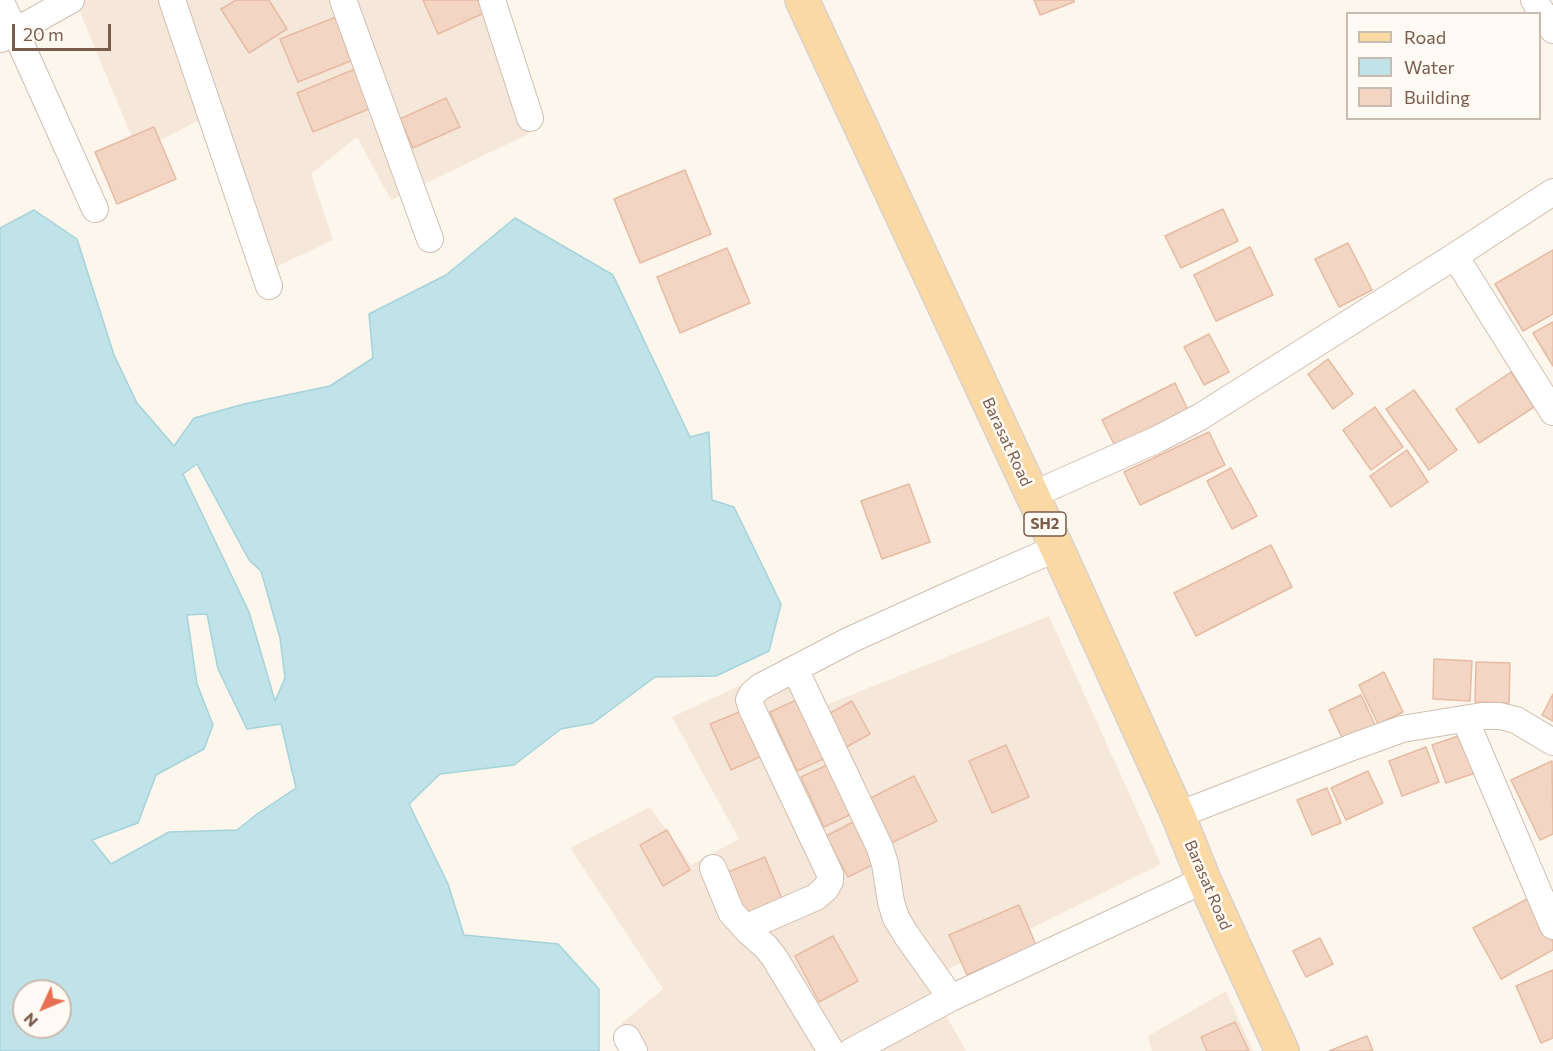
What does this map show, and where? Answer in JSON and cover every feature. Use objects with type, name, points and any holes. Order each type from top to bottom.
[{"type":"main road","name":"Barasat Road","points":[[802,0],[1057,548],[1178,814],[1204,880],[1282,1051]]},
{"type":"street","points":[[0,0],[8,35],[95,209]]},
{"type":"street","points":[[8,35],[71,0]]},
{"type":"street","points":[[172,0],[269,286]]},
{"type":"street","points":[[343,0],[430,238]]},
{"type":"street","points":[[492,0],[530,118]]},
{"type":"street","points":[[1534,0],[1553,30]]},
{"type":"street","points":[[1032,495],[1155,440],[1200,417],[1553,192]]},
{"type":"street","points":[[1455,256],[1553,412]]},
{"type":"street","points":[[745,928],[816,897],[830,881],[830,874],[752,709],[749,700],[752,694],[760,687],[850,640],[1057,548]]},
{"type":"street","points":[[795,669],[880,849],[896,918],[951,998]]},
{"type":"street","points":[[1178,814],[1402,729],[1482,716],[1500,716],[1516,720],[1553,742]]},
{"type":"street","points":[[1465,719],[1553,926]]},
{"type":"street","points":[[713,868],[731,912],[774,957],[831,1051]]},
{"type":"street","points":[[852,1051],[951,998],[1204,880]]},
{"type":"shaded area","points":[[75,0],[483,0],[530,133],[391,200],[357,137],[311,174],[333,240],[267,271],[217,111],[138,152]]},
{"type":"shaded area","points":[[1049,616],[1161,864],[927,980],[966,1051],[640,1051],[622,1023],[663,989],[570,848],[650,807],[691,865],[739,839],[672,717],[785,665],[813,710]]},
{"type":"shaded area","points":[[1226,991],[1253,1051],[1152,1051],[1148,1036]]},
{"type":"water","points":[[34,210],[77,239],[114,355],[137,403],[174,446],[194,418],[244,404],[330,386],[373,358],[369,314],[446,275],[515,218],[613,275],[690,437],[709,432],[712,500],[734,507],[781,604],[769,651],[716,676],[655,677],[593,723],[561,729],[514,765],[440,774],[409,804],[448,884],[464,935],[558,944],[599,989],[599,1051],[0,1051],[0,228]],"holes":[[[197,464],[249,560],[261,571],[280,638],[285,678],[275,701],[249,612],[183,474]],[[207,614],[218,669],[247,729],[281,724],[296,788],[237,830],[169,832],[111,864],[92,840],[138,823],[156,775],[204,749],[213,725],[197,684],[187,615]]]},
{"type":"building","points":[[236,0],[269,0],[287,29],[249,53],[221,9]]},
{"type":"building","points":[[423,0],[478,0],[484,13],[438,34]]},
{"type":"building","points":[[1034,0],[1074,0],[1074,2],[1040,15]]},
{"type":"building","points":[[336,17],[353,60],[298,82],[280,39]]},
{"type":"building","points":[[355,69],[371,108],[313,132],[297,93]]},
{"type":"building","points":[[446,98],[460,127],[413,148],[400,119]]},
{"type":"building","points":[[154,127],[176,179],[117,204],[95,152]]},
{"type":"building","points":[[685,170],[711,234],[640,263],[614,199]]},
{"type":"building","points":[[1223,209],[1238,241],[1181,268],[1165,236]]},
{"type":"building","points":[[1348,243],[1372,290],[1339,307],[1315,259]]},
{"type":"building","points":[[1250,247],[1273,295],[1216,321],[1194,275]]},
{"type":"building","points":[[727,248],[750,303],[680,333],[657,277]]},
{"type":"building","points":[[1553,250],[1553,314],[1523,331],[1495,284]]},
{"type":"building","points":[[1553,322],[1553,366],[1533,333]]},
{"type":"building","points":[[1209,334],[1229,372],[1204,385],[1184,347]]},
{"type":"building","points":[[1328,359],[1353,394],[1333,409],[1308,374]]},
{"type":"building","points":[[1511,372],[1534,407],[1479,443],[1456,409]]},
{"type":"building","points":[[1175,383],[1188,410],[1115,446],[1102,420]]},
{"type":"building","points":[[1414,390],[1457,450],[1429,470],[1386,409]]},
{"type":"building","points":[[1375,407],[1403,447],[1371,470],[1343,430]]},
{"type":"building","points":[[1209,432],[1225,465],[1140,505],[1124,472]]},
{"type":"building","points":[[1407,450],[1428,482],[1391,507],[1370,476]]},
{"type":"building","points":[[1231,468],[1257,516],[1232,529],[1207,481]]},
{"type":"building","points":[[909,484],[930,542],[882,559],[861,501]]},
{"type":"building","points":[[1271,545],[1292,587],[1196,636],[1174,593]]},
{"type":"building","points":[[1434,659],[1472,661],[1470,701],[1433,699]]},
{"type":"building","points":[[1476,662],[1510,663],[1509,703],[1475,702]]},
{"type":"building","points":[[1384,672],[1403,712],[1378,724],[1359,685]]},
{"type":"building","points":[[1553,694],[1553,721],[1542,715]]},
{"type":"building","points":[[1361,695],[1375,725],[1343,740],[1329,710]]},
{"type":"building","points":[[803,697],[830,756],[797,771],[770,712]]},
{"type":"building","points":[[852,701],[870,734],[839,751],[821,718]]},
{"type":"building","points":[[742,711],[762,756],[731,770],[710,724]]},
{"type":"building","points":[[1461,735],[1475,773],[1446,783],[1432,745]]},
{"type":"building","points":[[1006,745],[1029,797],[992,813],[969,761]]},
{"type":"building","points":[[1426,747],[1439,782],[1402,796],[1389,761]]},
{"type":"building","points":[[1552,761],[1553,834],[1540,840],[1511,780]]},
{"type":"building","points":[[834,762],[856,812],[824,827],[801,777]]},
{"type":"building","points":[[1368,771],[1383,803],[1346,820],[1331,788]]},
{"type":"building","points":[[914,776],[937,821],[891,843],[869,799]]},
{"type":"building","points":[[1327,788],[1341,823],[1312,835],[1297,800]]},
{"type":"building","points":[[857,820],[878,862],[848,877],[826,836]]},
{"type":"building","points":[[667,830],[690,870],[663,886],[640,845]]},
{"type":"building","points":[[765,857],[785,906],[748,921],[728,872]]},
{"type":"building","points":[[1529,898],[1553,942],[1553,950],[1501,979],[1473,928]]},
{"type":"building","points":[[1019,905],[1036,945],[967,975],[949,935]]},
{"type":"building","points":[[833,936],[858,981],[819,1002],[795,956]]},
{"type":"building","points":[[1320,938],[1333,964],[1306,977],[1293,951]]},
{"type":"building","points":[[1553,970],[1553,1038],[1541,1043],[1516,986]]},
{"type":"building","points":[[1235,1022],[1249,1051],[1207,1051],[1201,1037]]},
{"type":"building","points":[[1367,1036],[1373,1051],[1329,1051]]}]
